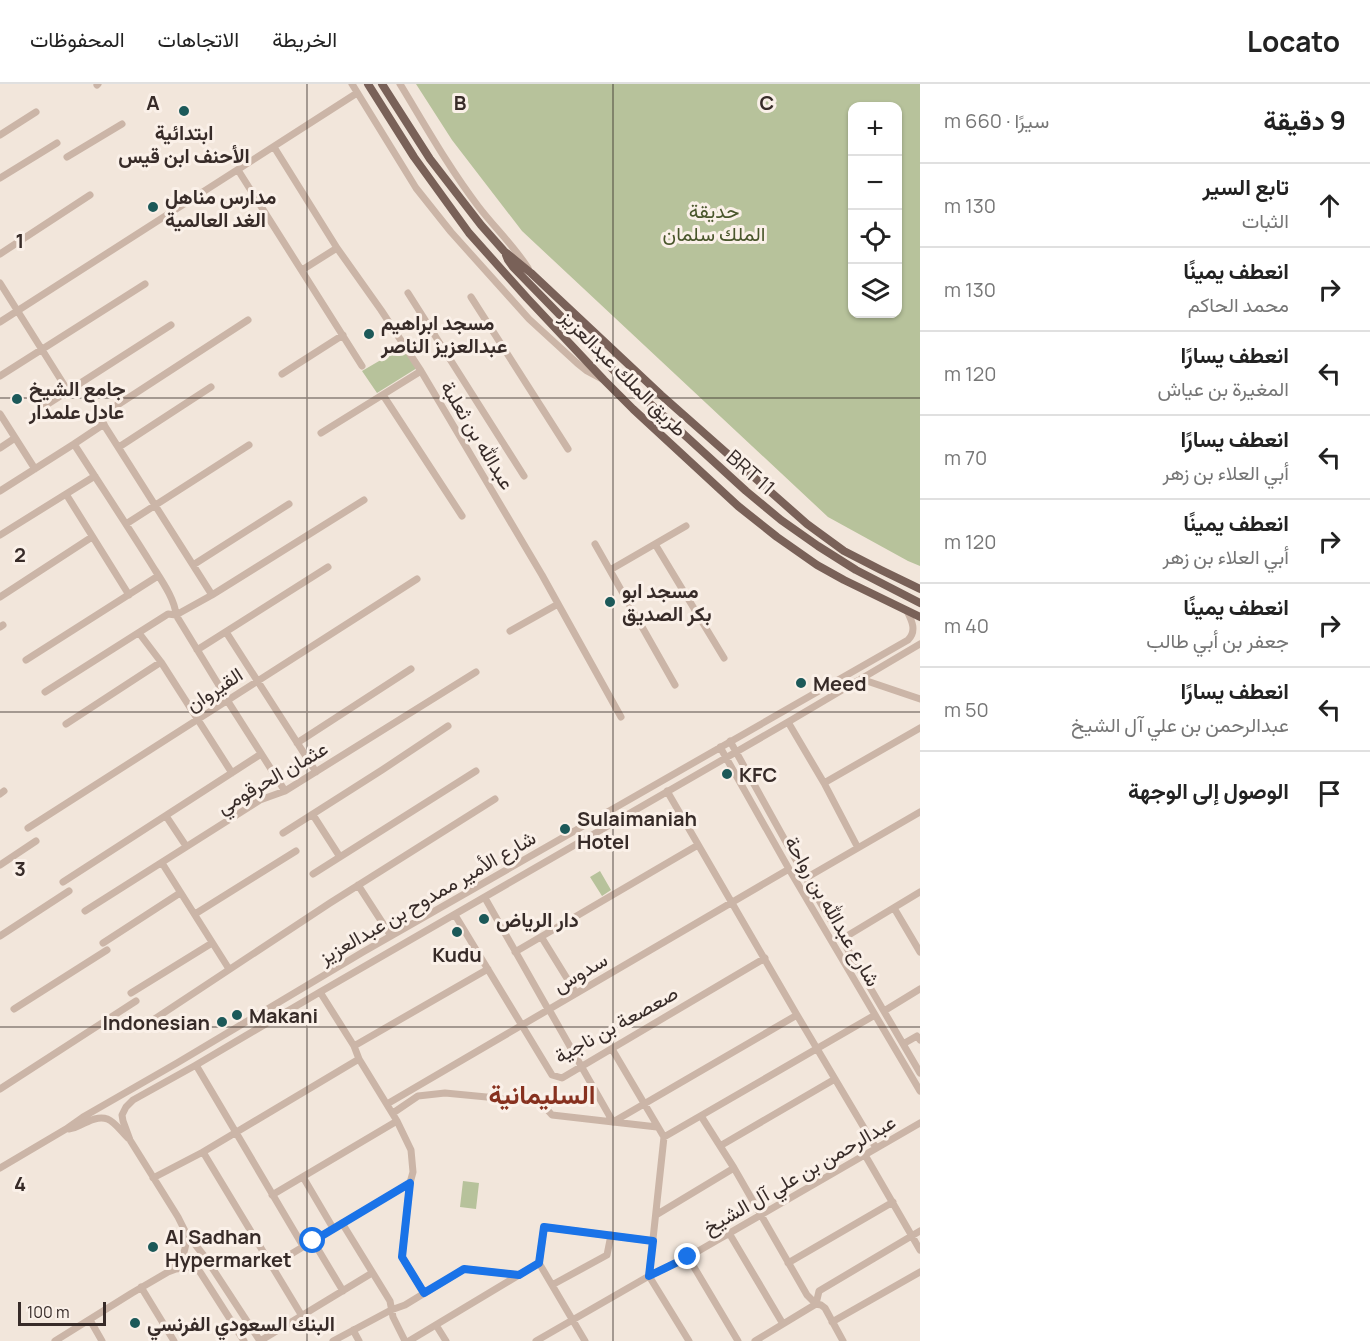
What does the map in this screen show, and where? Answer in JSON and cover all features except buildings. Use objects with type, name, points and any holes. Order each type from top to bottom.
[{"type":"main road","name":"طريق الملك عبدالعزيز","points":[[368,84],[414,157],[469,233],[604,380],[738,506],[777,537],[817,565],[920,617]]},
{"type":"main road","name":"طريق الملك عبدالعزيز","points":[[382,84],[430,159],[504,251],[531,273],[661,395],[807,524],[844,551],[920,589]]},
{"type":"main road","name":"BRT 11","points":[[504,251],[513,267],[625,382],[746,492],[818,546],[856,570],[920,603]]},
{"type":"main road","name":"BRT 11","points":[[527,298],[581,337]]},
{"type":"street","points":[[352,84],[416,188],[451,232],[529,319],[577,363],[604,380]]},
{"type":"street","points":[[400,84],[477,205],[520,256],[531,273]]},
{"type":"street","points":[[0,322],[357,93]]},
{"type":"street","points":[[0,135],[36,112]]},
{"type":"street","points":[[67,158],[122,124]]},
{"type":"street","points":[[0,178],[57,143]]},
{"type":"street","name":"عبدالله بن ثعلبة","points":[[274,147],[338,248],[421,371],[496,495],[621,717]]},
{"type":"street","points":[[238,170],[362,366]]},
{"type":"street","points":[[0,254],[90,195]]},
{"type":"street","points":[[302,270],[338,248]]},
{"type":"street","points":[[0,283],[68,391]]},
{"type":"street","points":[[0,376],[145,284]]},
{"type":"street","points":[[408,293],[524,476]]},
{"type":"street","points":[[471,297],[568,449]]},
{"type":"street","points":[[0,491],[74,444],[102,420],[248,320]]},
{"type":"street","points":[[40,409],[171,325]]},
{"type":"street","points":[[282,374],[343,335]]},
{"type":"street","points":[[321,433],[421,371]]},
{"type":"street","points":[[118,447],[211,387]]},
{"type":"street","points":[[383,394],[462,516]]},
{"type":"street","points":[[0,414],[35,469]]},
{"type":"street","points":[[102,420],[212,595]]},
{"type":"street","points":[[0,448],[15,438]]},
{"type":"street","points":[[74,444],[158,576],[176,606],[176,615],[285,790]]},
{"type":"street","points":[[126,524],[249,445]]},
{"type":"street","points":[[0,535],[95,476]]},
{"type":"street","points":[[66,494],[129,595]]},
{"type":"street","points":[[45,692],[168,614],[176,615],[212,595],[364,500]]},
{"type":"street","points":[[193,565],[289,504]]},
{"type":"street","points":[[610,570],[686,526]]},
{"type":"street","points":[[0,597],[92,537]]},
{"type":"street","points":[[595,544],[675,685]]},
{"type":"street","points":[[655,544],[724,658]]},
{"type":"street","points":[[197,650],[328,567]]},
{"type":"street","points":[[26,660],[158,576]]},
{"type":"street","name":"القيروان","points":[[28,828],[417,579]]},
{"type":"street","points":[[510,631],[558,604]]},
{"type":"street","name":"شارع الأمير ممدوح بن عبدالعزيز","points":[[0,1168],[392,936],[908,640],[914,630],[907,611]]},
{"type":"street","points":[[226,632],[316,772]]},
{"type":"street","points":[[139,633],[161,662],[232,773]]},
{"type":"street","name":"شارع الأمير ممدوح بن عبدالعزيز","points":[[130,1140],[122,1115],[133,1100],[920,644]]},
{"type":"street","points":[[66,724],[161,662]]},
{"type":"street","points":[[297,743],[411,669]]},
{"type":"street","name":"عثمان الحرقومي","points":[[85,911],[186,846],[260,801],[316,772],[476,672]]},
{"type":"street","points":[[861,679],[920,699]]},
{"type":"street","points":[[788,722],[824,783],[858,848]]},
{"type":"street","points":[[284,833],[448,726]]},
{"type":"street","points":[[824,783],[920,728]]},
{"type":"street","name":"شارع عبدالله بن رواحة","points":[[730,741],[806,878],[920,1073]]},
{"type":"street","name":"شارع عبدالله بن رواحة","points":[[720,747],[920,1091]]},
{"type":"street","points":[[63,882],[261,754]]},
{"type":"street","points":[[313,874],[476,771]]},
{"type":"street","points":[[667,791],[876,1148]]},
{"type":"street","points":[[150,1022],[358,885],[495,799]]},
{"type":"street","points":[[312,815],[340,857]]},
{"type":"street","points":[[806,878],[919,815]]},
{"type":"street","points":[[166,816],[186,846]]},
{"type":"street","points":[[0,865],[36,841]]},
{"type":"street","points":[[515,952],[698,845]]},
{"type":"street","points":[[195,914],[296,851]]},
{"type":"street","points":[[162,863],[229,969]]},
{"type":"street","name":"سدوس","points":[[387,1104],[789,868]]},
{"type":"street","points":[[358,885],[392,936]]},
{"type":"street","points":[[0,936],[69,891]]},
{"type":"street","points":[[842,939],[920,892]]},
{"type":"street","points":[[14,1009],[180,893]]},
{"type":"street","points":[[484,898],[613,1122]]},
{"type":"street","points":[[894,908],[920,951]]},
{"type":"street","name":"صعصعة بن ناجية","points":[[455,915],[552,1075],[562,1078],[765,958]]},
{"type":"street","points":[[542,938],[576,993]]},
{"type":"street","points":[[131,993],[212,943]]},
{"type":"street","points":[[354,1046],[488,969]]},
{"type":"street","points":[[884,1011],[920,989]]},
{"type":"street","points":[[320,992],[393,1113],[411,1150],[413,1172],[402,1257],[424,1293]]},
{"type":"street","points":[[0,1089],[136,1001]]},
{"type":"street","points":[[613,1122],[797,1015]]},
{"type":"street","points":[[664,1137],[875,1015]]},
{"type":"street","points":[[903,1044],[917,1036],[920,1040]]},
{"type":"street","points":[[612,1049],[664,1137],[649,1276],[689,1341]]},
{"type":"street","points":[[153,1178],[203,1152],[359,1059]]},
{"type":"street","points":[[196,1065],[303,1246]]},
{"type":"street","points":[[720,1146],[835,1079]]},
{"type":"street","points":[[393,1113],[418,1096],[445,1093],[529,1101],[543,1105],[552,1115],[657,1127]]},
{"type":"street","points":[[701,1116],[734,1168],[807,1295],[816,1304],[825,1308],[839,1340]]},
{"type":"street","points":[[66,1130],[76,1128],[95,1118],[106,1118],[130,1140],[186,1233],[205,1257],[260,1341],[372,1273]]},
{"type":"street","points":[[272,1195],[397,1121]]},
{"type":"street","name":"عبدالرحمن بن علي آل الشيخ","points":[[536,1341],[649,1276],[688,1257],[920,1123]]},
{"type":"street","points":[[203,1152],[302,1316]]},
{"type":"street","points":[[865,1155],[920,1250]]},
{"type":"street","points":[[656,1215],[734,1168]]},
{"type":"street","points":[[303,1177],[333,1228]]},
{"type":"street","points":[[271,1266],[410,1183]]},
{"type":"street","points":[[788,1263],[893,1202]]},
{"type":"street","points":[[342,1223],[390,1301],[393,1317],[407,1341],[539,1263]]},
{"type":"street","points":[[585,1341],[539,1263],[544,1227],[653,1241]]},
{"type":"street","points":[[755,1341],[816,1304],[819,1292],[920,1231]]},
{"type":"street","points":[[168,1272],[184,1253],[187,1246],[186,1233]]},
{"type":"street","points":[[729,1233],[783,1324]]},
{"type":"street","points":[[552,1285],[607,1255],[611,1235]]},
{"type":"street","points":[[313,1241],[343,1291]]},
{"type":"street","points":[[688,1257],[738,1341]]},
{"type":"street","points":[[55,1341],[168,1272],[191,1268],[200,1272],[244,1341]]},
{"type":"street","points":[[333,1341],[405,1305],[464,1269],[519,1275]]},
{"type":"street","points":[[832,1322],[920,1272]]},
{"type":"street","points":[[141,1287],[174,1341]]},
{"type":"street","points":[[90,1320],[102,1341]]},
{"type":"street","points":[[436,1325],[446,1341]]},
{"type":"street","points":[[353,1330],[359,1341]]},
{"type":"green space","name":"حديقة الملك سلمان","points":[[416,84],[920,84],[920,566],[828,517],[522,231],[452,140]]},
{"type":"green space","points":[[403,347],[417,368],[377,393],[362,371]]},
{"type":"green space","points":[[600,871],[611,890],[602,896],[590,877]]},
{"type":"green space","points":[[463,1181],[479,1183],[476,1209],[460,1207]]},
{"type":"place","name":"ابتدائية الأحنف ابن قيس","points":[[184,111]]},
{"type":"place","name":"مدارس مناهل الغد العالمية","points":[[153,207]]},
{"type":"place","name":"مسجد ابراهيم عبدالعزيز الناصر","points":[[369,334]]},
{"type":"place","name":"جامع الشيخ عادل علمدار","points":[[17,399]]},
{"type":"place","name":"مسجد ابو بكر الصديق","points":[[610,602]]},
{"type":"place","name":"Meed","points":[[801,683]]},
{"type":"place","name":"KFC","points":[[727,774]]},
{"type":"place","name":"Sulaimaniah Hotel","points":[[565,829]]},
{"type":"place","name":"دار الرياض","points":[[484,919]]},
{"type":"place","name":"Kudu","points":[[457,932]]},
{"type":"place","name":"Makani","points":[[237,1015]]},
{"type":"place","name":"Indonesian","points":[[222,1022]]},
{"type":"place","name":"Al Sadhan Hypermarket","points":[[153,1247]]},
{"type":"place","name":"البنك السعودي الفرنسي","points":[[135,1323]]},
{"type":"district","name":"السليمانية","points":[[542,1094]]},
{"type":"route","points":[[313,1241],[410,1183],[402,1257],[424,1293],[464,1269],[519,1275],[539,1263],[544,1227],[653,1241],[649,1276],[688,1257]]}]
